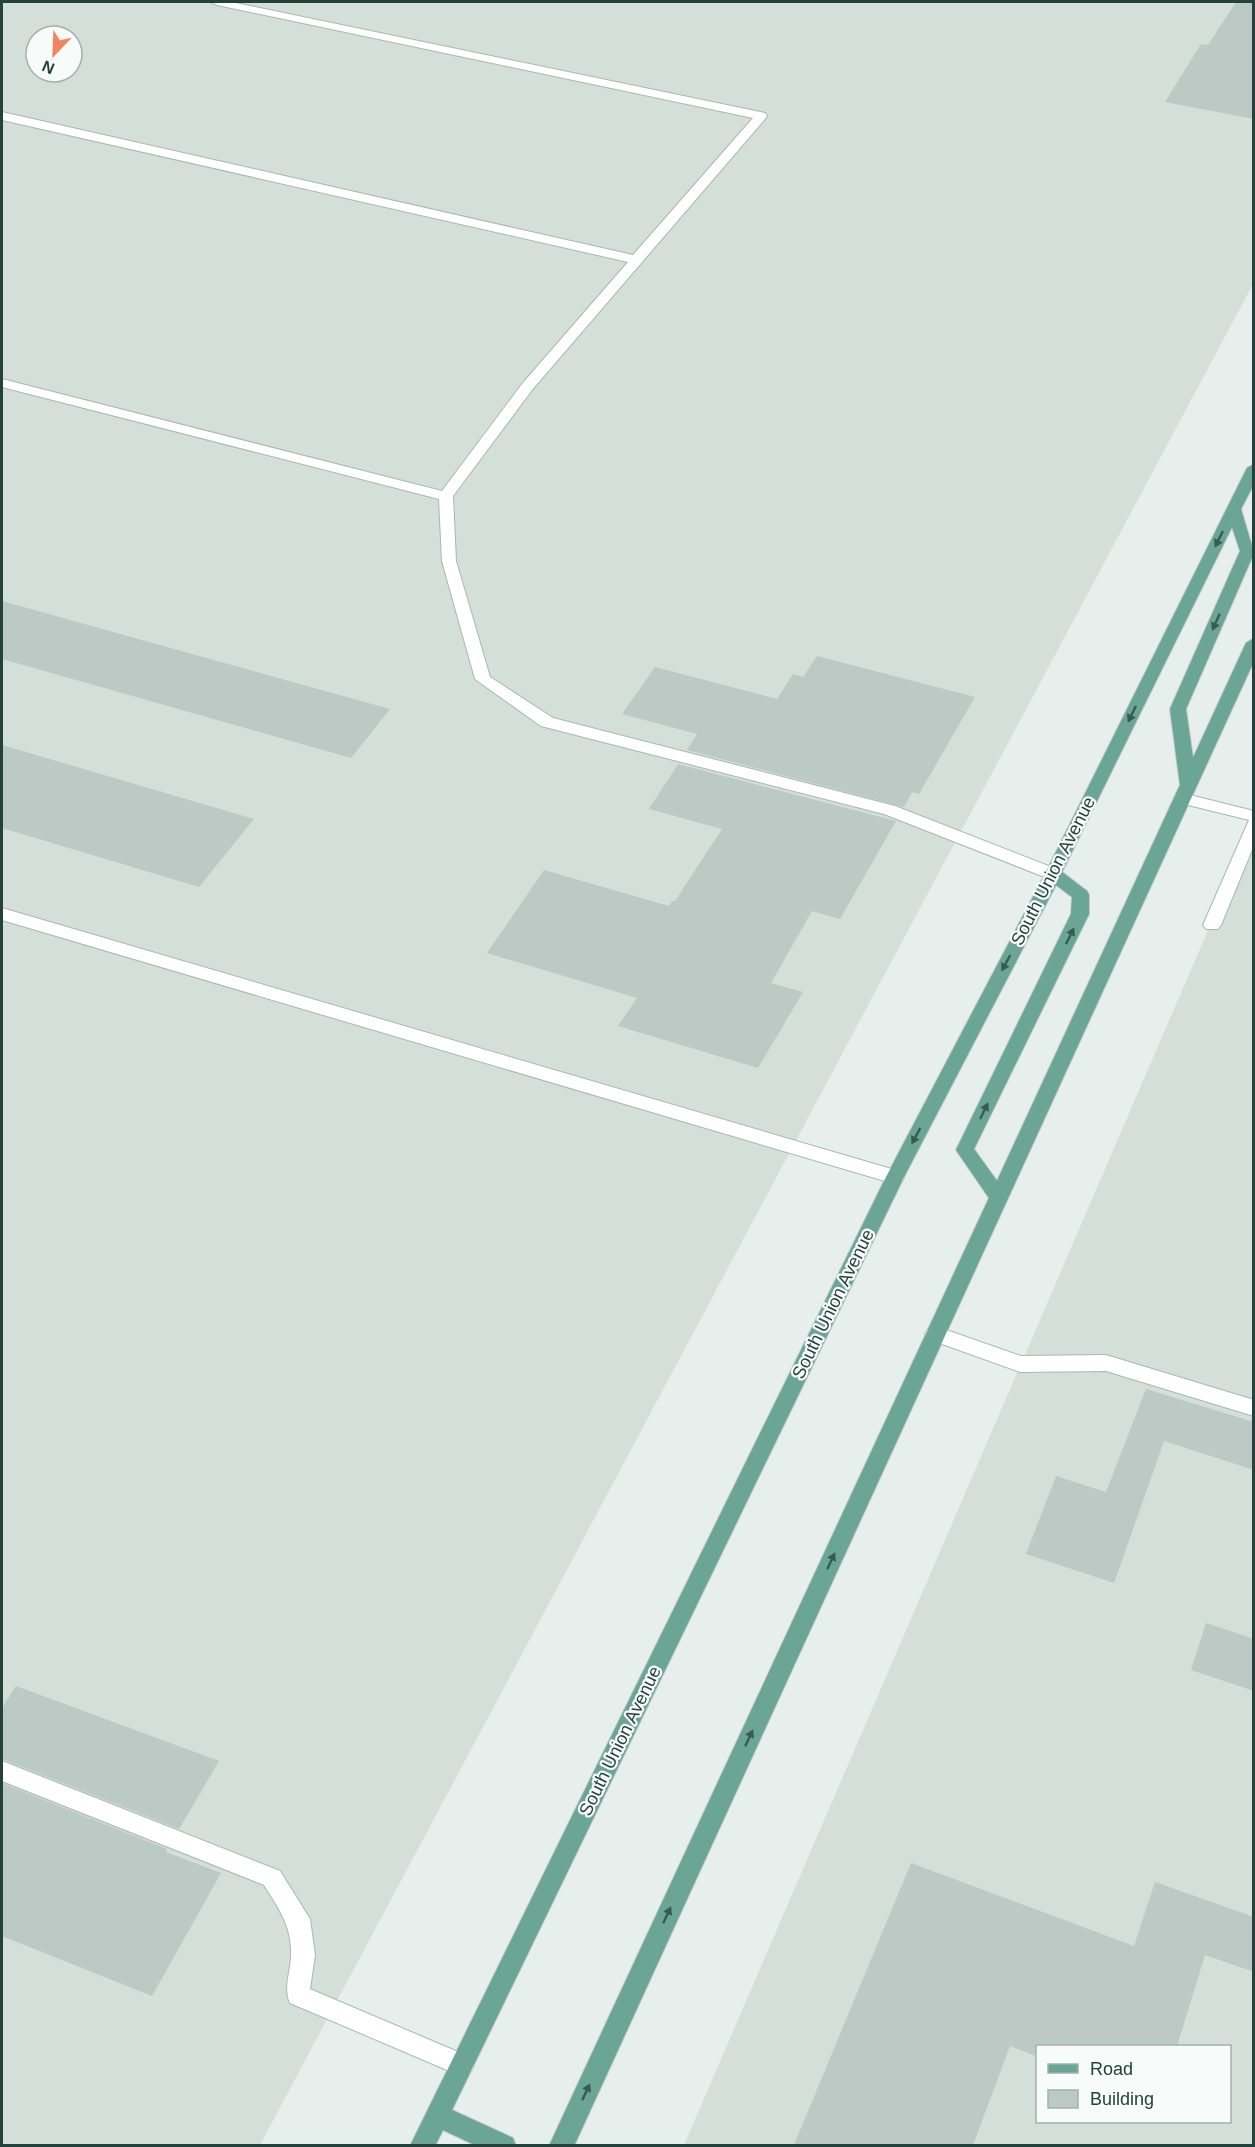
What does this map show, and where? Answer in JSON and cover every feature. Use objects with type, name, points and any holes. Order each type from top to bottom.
[{"type":"main road","name":"South Union Avenue","points":[[423,2145],[895,1177],[1053,874],[1254,468]]},
{"type":"main road","points":[[1185,792],[1178,709],[1247,551],[1234,509]]},
{"type":"main road","points":[[561,2145],[1254,643]]},
{"type":"main road","points":[[998,1197],[965,1150],[1080,914],[1080,895],[1053,874]]},
{"type":"main road","points":[[437,2115],[504,2145]]},
{"type":"lane","points":[[216,2],[761,116],[527,387],[447,496],[449,561],[483,679],[547,722],[889,810],[1053,874]]},
{"type":"lane","points":[[2,116],[636,261]]},
{"type":"lane","points":[[2,383],[447,496]]},
{"type":"lane","points":[[1185,792],[1254,816]]},
{"type":"lane","points":[[1212,925],[1254,825]]},
{"type":"lane","points":[[2,914],[895,1177]]},
{"type":"lane","points":[[935,1334],[1020,1364],[1106,1363],[1254,1408]]},
{"type":"lane","points":[[2,1771],[272,1878],[298,1919],[303,1955],[298,1995],[462,2066]]},
{"type":"shaded area","points":[[2,2],[1253,2],[1253,284],[260,2145],[2,2146]]},
{"type":"shaded area","points":[[1253,826],[1253,2145],[684,2145]]},
{"type":"building","points":[[1236,2],[1254,2],[1254,119],[1165,102],[1201,44],[1208,45]]},
{"type":"building","points":[[2,601],[390,709],[351,758],[2,659]]},
{"type":"building","points":[[817,656],[975,697],[919,794],[912,792],[904,807],[687,750],[697,734],[622,714],[655,667],[777,699],[793,674],[803,677]]},
{"type":"building","points":[[2,745],[254,819],[199,887],[2,828]]},
{"type":"building","points":[[678,764],[896,821],[840,919],[812,911],[771,983],[803,992],[758,1068],[618,1026],[637,998],[487,953],[544,870],[669,906],[672,901],[675,901],[722,829],[649,809]]},
{"type":"building","points":[[1146,1389],[1254,1422],[1254,1470],[1164,1441],[1114,1583],[1026,1554],[1056,1476],[1106,1492]]},
{"type":"building","points":[[1206,1623],[1254,1639],[1254,1691],[1191,1670]]},
{"type":"building","points":[[16,1686],[219,1761],[179,1829],[2,1759],[2,1708]]},
{"type":"building","points":[[2,1783],[221,1873],[152,1996],[2,1936]]},
{"type":"building","points":[[911,1863],[1134,1946],[1155,1882],[1254,1917],[1254,1972],[1205,1955],[1177,2045],[1036,2045],[1036,2056],[1010,2046],[973,2145],[794,2145]]}]
